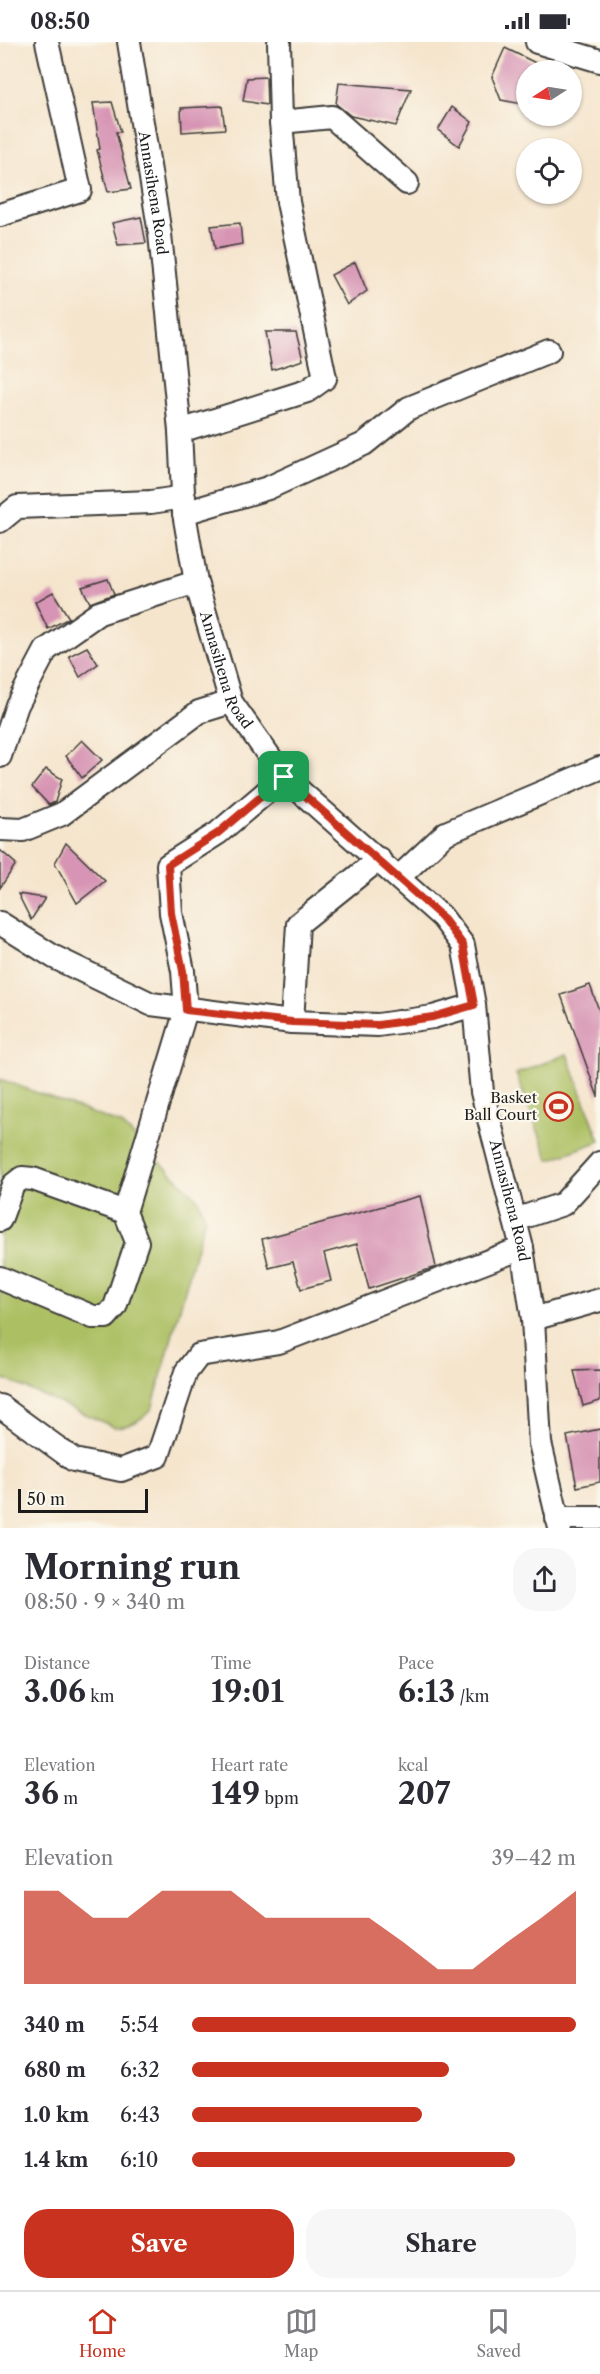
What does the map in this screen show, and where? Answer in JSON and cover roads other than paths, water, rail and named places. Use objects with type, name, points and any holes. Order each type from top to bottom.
[{"type":"street","points":[[0,215],[80,190],[46,42]]},
{"type":"street","name":"Annasihena Road","points":[[129,42],[160,234],[180,431],[184,505],[196,582],[231,702],[284,777],[442,917],[463,945],[474,1005],[482,1092],[522,1248],[532,1319],[540,1443],[559,1523]]},
{"type":"street","points":[[180,431],[307,392],[325,378],[288,202],[280,122],[279,42]]},
{"type":"street","points":[[537,42],[600,61]]},
{"type":"street","points":[[280,122],[332,117],[407,183]]},
{"type":"street","points":[[0,521],[17,507],[151,501],[184,505],[268,488],[364,444],[409,408],[549,351]]},
{"type":"street","points":[[0,756],[17,705],[46,650],[99,613],[196,582]]},
{"type":"street","points":[[0,829],[23,830],[62,814],[199,712],[231,702]]},
{"type":"street","points":[[399,877],[446,833],[600,768]]},
{"type":"street","points":[[0,1278],[93,1317],[106,1317],[115,1307],[137,1242],[125,1212],[186,1010],[183,971],[171,913],[168,865],[218,833],[284,777]]},
{"type":"street","points":[[292,1022],[298,924],[379,859]]},
{"type":"street","points":[[0,923],[54,957],[151,1004],[292,1022],[378,1025],[433,1017],[474,1005]]},
{"type":"street","points":[[515,1220],[563,1204],[600,1163]]},
{"type":"street","points":[[0,1220],[13,1185],[22,1178],[33,1179],[125,1212]]},
{"type":"street","points":[[0,1406],[74,1460],[121,1470],[158,1456],[186,1372],[199,1355],[279,1342],[522,1248]]},
{"type":"street","points":[[532,1319],[600,1300]]},
{"type":"street","points":[[559,1523],[600,1518]]},
{"type":"place","name":"Basket Ball Court","points":[[558,1107]]}]
